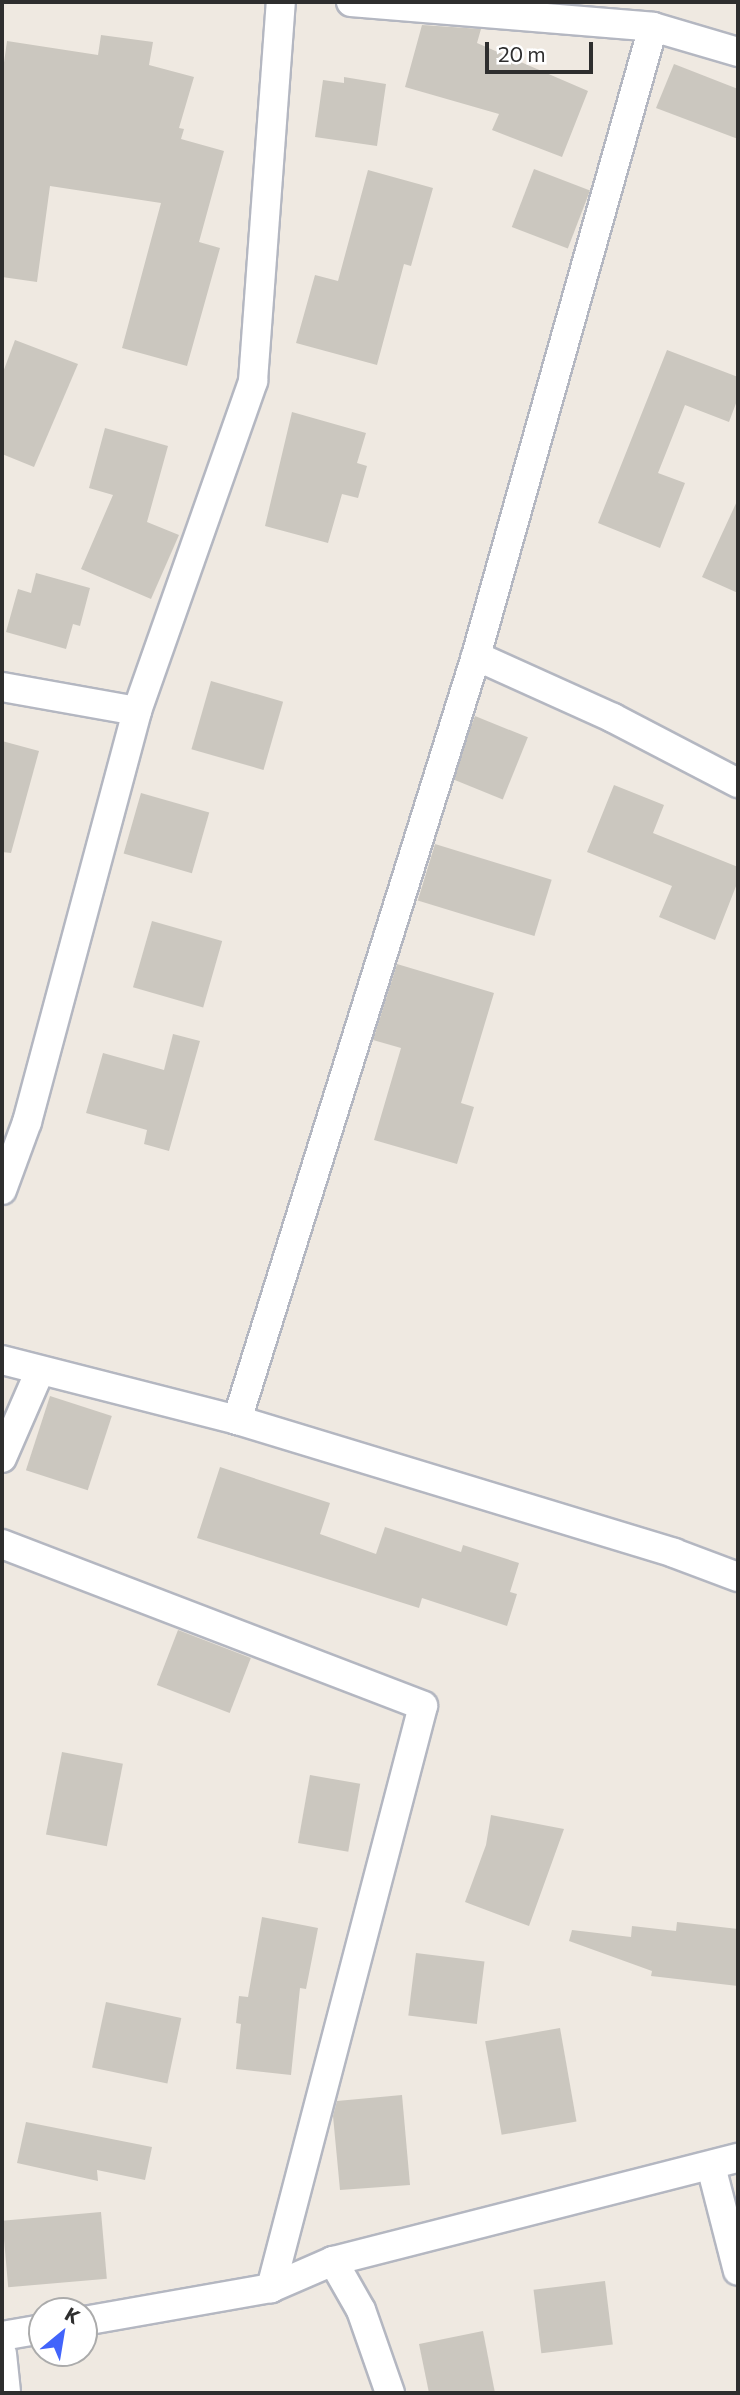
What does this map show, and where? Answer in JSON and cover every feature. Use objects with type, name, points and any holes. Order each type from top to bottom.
[{"type":"street","points":[[2,1191],[27,1122],[137,711],[253,381],[281,2]]},
{"type":"street","points":[[366,3],[653,27],[738,52]]},
{"type":"street","points":[[237,1420],[476,656],[653,27]]},
{"type":"street","points":[[476,656],[613,718],[738,783]]},
{"type":"street","points":[[2,687],[137,711]]},
{"type":"street","points":[[2,1360],[39,1373],[237,1420],[674,1553],[738,1577]]},
{"type":"street","points":[[2,1458],[39,1373]]},
{"type":"street","points":[[2,1544],[423,1706],[271,2288]]},
{"type":"street","points":[[98,2319],[271,2288],[333,2261],[738,2158]]},
{"type":"street","points":[[711,2166],[738,2271]]},
{"type":"street","points":[[333,2261],[361,2310],[390,2393]]},
{"type":"street","points":[[2,2336],[28,2331]]},
{"type":"street","points":[[2,2354],[6,2393]]},
{"type":"building","points":[[422,25],[481,29],[477,43],[588,91],[562,157],[492,130],[499,114],[405,87]]},
{"type":"building","points":[[101,35],[153,42],[149,65],[194,77],[179,128],[184,129],[181,139],[224,151],[199,242],[220,248],[187,366],[122,348],[161,203],[50,186],[37,282],[2,277],[2,77],[7,41],[98,55]]},
{"type":"building","points":[[674,64],[738,89],[738,139],[656,108]]},
{"type":"building","points":[[344,77],[386,84],[377,146],[315,137],[323,80],[344,83]]},
{"type":"building","points":[[534,169],[590,191],[568,248],[512,227]]},
{"type":"building","points":[[368,170],[433,188],[411,266],[404,264],[377,365],[296,343],[315,275],[338,281]]},
{"type":"building","points":[[15,340],[78,364],[34,467],[2,454],[2,375]]},
{"type":"building","points":[[667,350],[738,377],[738,398],[729,422],[685,405],[658,473],[685,483],[660,548],[598,523]]},
{"type":"building","points":[[292,412],[366,433],[357,463],[367,466],[358,498],[342,494],[328,543],[265,526]]},
{"type":"building","points":[[105,428],[168,446],[147,522],[179,535],[151,599],[81,569],[113,495],[89,488]]},
{"type":"building","points":[[738,499],[738,593],[702,577]]},
{"type":"building","points":[[36,573],[90,588],[80,626],[73,624],[66,649],[6,632],[18,589],[31,593]]},
{"type":"building","points":[[211,681],[283,702],[264,770],[191,749]]},
{"type":"building","points":[[475,716],[528,737],[503,799],[450,778]]},
{"type":"building","points":[[2,741],[39,751],[11,853],[2,852]]},
{"type":"building","points":[[614,785],[664,805],[653,833],[738,867],[738,881],[715,940],[659,917],[672,886],[587,852]]},
{"type":"building","points":[[141,793],[209,813],[192,873],[124,854]]},
{"type":"building","points":[[435,844],[552,880],[534,936],[418,900]]},
{"type":"building","points":[[152,921],[222,941],[203,1007],[133,987]]},
{"type":"building","points":[[397,964],[494,993],[461,1103],[474,1107],[457,1164],[374,1140],[401,1048],[373,1040]]},
{"type":"building","points":[[173,1034],[200,1041],[169,1151],[144,1144],[147,1130],[86,1113],[103,1053],[164,1070]]},
{"type":"building","points":[[50,1396],[112,1416],[88,1490],[26,1470]]},
{"type":"building","points":[[220,1467],[330,1503],[320,1534],[376,1554],[385,1527],[461,1552],[463,1545],[519,1563],[510,1592],[517,1594],[507,1626],[422,1598],[419,1608],[197,1538]]},
{"type":"building","points":[[178,1630],[251,1658],[230,1713],[157,1685]]},
{"type":"building","points":[[62,1752],[123,1764],[107,1846],[46,1834]]},
{"type":"building","points":[[310,1775],[360,1784],[348,1852],[298,1843]]},
{"type":"building","points":[[491,1815],[564,1829],[529,1926],[465,1902],[486,1845]]},
{"type":"building","points":[[262,1917],[318,1928],[306,1989],[300,1988],[291,2075],[236,2069],[241,2024],[236,2023],[239,1996],[248,1997]]},
{"type":"building","points":[[677,1922],[738,1929],[738,1986],[651,1976],[652,1971],[569,1941],[572,1930],[631,1937],[632,1926],[676,1931]]},
{"type":"building","points":[[416,1953],[484,1961],[477,2024],[408,2016]]},
{"type":"building","points":[[106,2002],[181,2018],[167,2084],[92,2068]]},
{"type":"building","points":[[560,2028],[576,2122],[502,2135],[485,2041]]},
{"type":"building","points":[[402,2095],[410,2185],[340,2190],[333,2116],[337,2101]]},
{"type":"building","points":[[26,2122],[152,2147],[145,2180],[97,2170],[98,2181],[17,2163]]},
{"type":"building","points":[[101,2212],[107,2279],[8,2287],[2,2221]]},
{"type":"building","points":[[605,2281],[613,2345],[541,2353],[534,2290]]},
{"type":"building","points":[[483,2331],[495,2393],[429,2393],[419,2344]]}]
